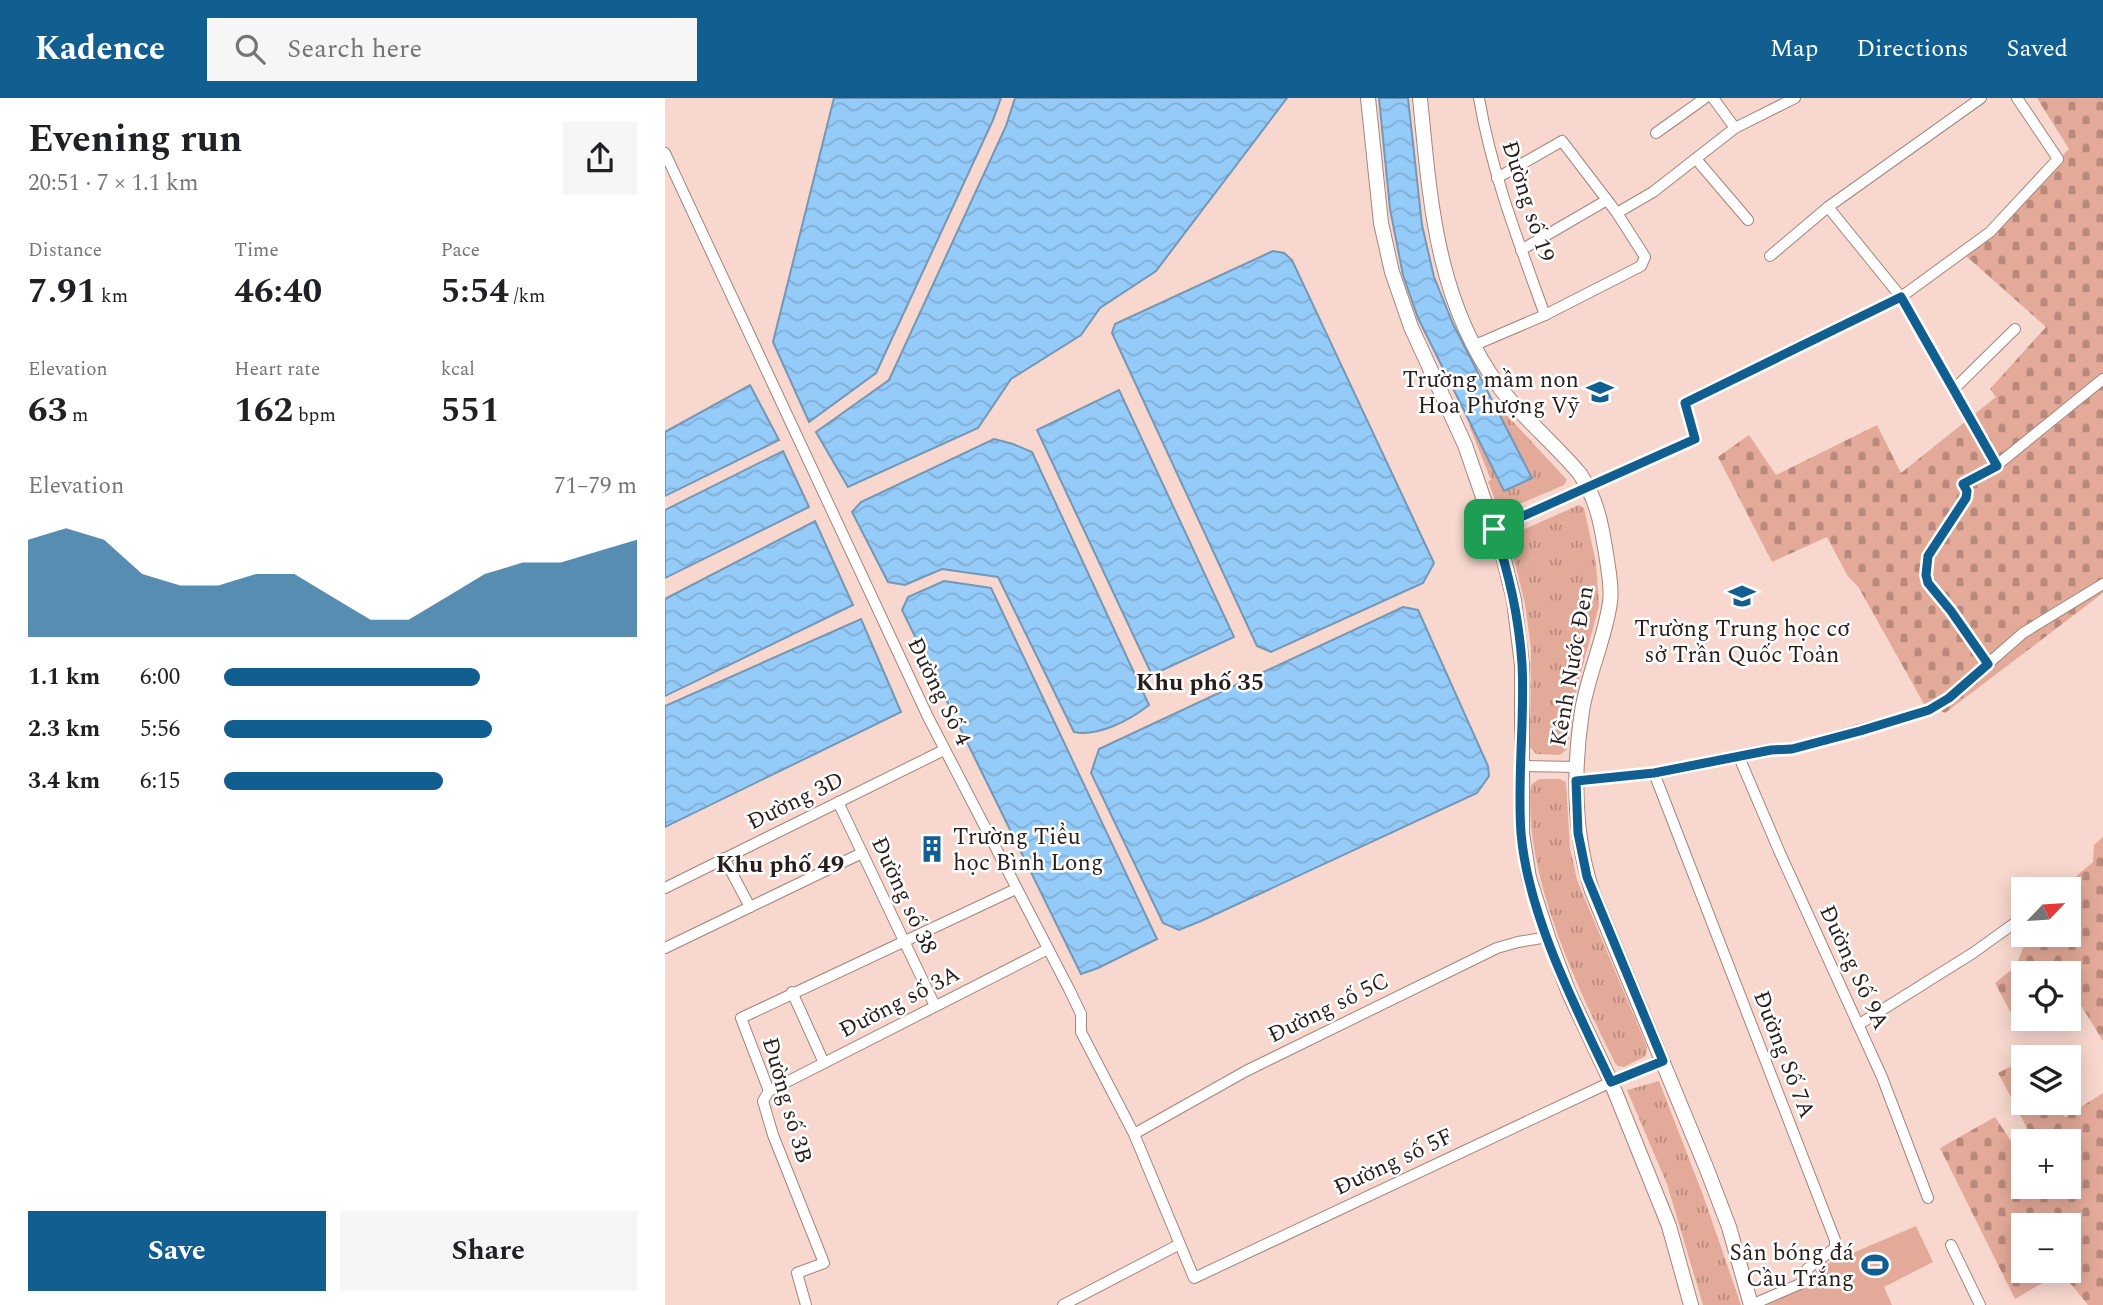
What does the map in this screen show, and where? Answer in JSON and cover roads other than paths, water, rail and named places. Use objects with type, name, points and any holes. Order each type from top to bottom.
[{"type":"street","name":"Kênh Nước Đen","points":[[1368,98],[1382,231],[1391,272],[1411,327],[1465,445],[1494,529],[1514,600],[1521,646],[1523,848],[1529,878],[1577,1013],[1611,1082],[1669,1226],[1691,1305]]},
{"type":"street","name":"Kênh Nước Đen","points":[[1420,98],[1434,232],[1451,291],[1490,373],[1510,401],[1570,463],[1589,488],[1601,520],[1611,592],[1609,612],[1584,700],[1576,774],[1578,833],[1587,877],[1724,1213],[1751,1305]]},
{"type":"street","name":"Đường số 19","points":[[1479,98],[1497,178],[1545,315]]},
{"type":"street","points":[[1656,133],[1705,98]]},
{"type":"street","points":[[1713,98],[1735,128]]},
{"type":"street","points":[[1617,213],[1653,192],[1735,128],[1795,98]]},
{"type":"street","points":[[1770,256],[1828,206],[1981,98]]},
{"type":"street","points":[[1494,529],[1695,439],[1685,403],[1901,297],[1990,232],[2057,159],[2017,98]]},
{"type":"street","points":[[1475,345],[1545,315],[1641,266],[1645,257],[1617,213],[1562,141],[1497,178]]},
{"type":"street","name":"Đường Số 4","points":[[665,153],[944,750],[1081,1014],[1081,1032],[1134,1134],[1178,1245]]},
{"type":"street","points":[[1696,159],[1748,220]]},
{"type":"street","points":[[1521,250],[1607,200]]},
{"type":"street","points":[[1828,206],[1901,297],[1997,466]]},
{"type":"street","points":[[1954,389],[2015,329]]},
{"type":"street","points":[[1988,664],[1928,583],[1928,556],[1966,498],[1967,491],[1963,484],[1997,466],[2103,379]]},
{"type":"street","points":[[1521,766],[1576,774],[1654,773],[1792,749],[1929,710],[1949,698],[2023,633],[2103,584]]},
{"type":"street","name":"Đường 3D","points":[[665,888],[944,750]]},
{"type":"street","name":"Đường Số 9A","points":[[1739,757],[1859,1025],[1928,1198]]},
{"type":"street","name":"Đường Số 7A","points":[[1654,773],[1835,1240],[1835,1248],[1807,1269],[1807,1281],[1751,1305]]},
{"type":"street","name":"Đường số 38","points":[[838,802],[935,1006]]},
{"type":"street","points":[[665,948],[862,853]]},
{"type":"street","points":[[724,858],[750,907]]},
{"type":"street","name":"Đường số 3B","points":[[806,1305],[797,1273],[824,1263],[772,1135],[763,1101],[769,1091],[741,1018],[1016,889]]},
{"type":"street","points":[[1859,1025],[1973,953],[2011,926]]},
{"type":"street","name":"Đường số 5C","points":[[1134,1134],[1246,1071],[1485,954],[1518,942],[1548,937]]},
{"type":"street","name":"Đường số 3A","points":[[769,1091],[1048,949]]},
{"type":"street","points":[[792,992],[824,1063]]},
{"type":"street","name":"Đường số 5F","points":[[1178,1245],[1193,1278],[1611,1082],[1663,1061]]},
{"type":"street","points":[[1063,1305],[1178,1245]]},
{"type":"street","points":[[1951,1245],[1980,1305]]},
{"type":"water","points":[[834,98],[1001,98],[876,373],[809,422],[773,342]]},
{"type":"water","points":[[1015,98],[1287,98],[1156,271],[1100,308],[1081,335],[1011,379],[978,428],[848,487],[816,432],[889,380],[1006,126]]},
{"type":"water","points":[[1379,98],[1408,98],[1422,225],[1434,277],[1453,324],[1532,478],[1504,491],[1418,318],[1403,275],[1390,209]]},
{"type":"water","points":[[1273,251],[1284,253],[1292,260],[1434,563],[1423,583],[1271,652],[1257,646],[1112,333],[1115,324]]},
{"type":"water","points":[[750,385],[779,440],[665,496],[665,432]]},
{"type":"water","points":[[1119,390],[1234,637],[1152,675],[1037,430]]},
{"type":"water","points":[[994,439],[1032,452],[1149,705],[1103,730],[1074,732],[998,577],[942,569],[905,585],[888,582],[852,512],[861,502]]},
{"type":"water","points":[[783,451],[809,507],[665,578],[665,510]]},
{"type":"water","points":[[815,521],[853,605],[665,696],[665,599]]},
{"type":"water","points":[[944,581],[991,588],[1157,939],[1081,974],[902,610],[908,597]]},
{"type":"water","points":[[1403,607],[1418,610],[1488,766],[1489,776],[1477,793],[1201,921],[1179,930],[1163,923],[1091,773],[1099,749]]},
{"type":"water","points":[[861,619],[901,712],[665,827],[665,706]]},
{"type":"place","name":"Trường mầm non Hoa Phượng Vỹ","points":[[1600,392]]},
{"type":"place","name":"Trường Trung học cơ sở Trần Quốc Toản","points":[[1742,596]]},
{"type":"place","name":"Trường Tiểu học Bình Long","points":[[932,849]]},
{"type":"place","name":"Sân bóng đá Cầu Trắng","points":[[1875,1265]]},
{"type":"district","name":"Khu phố 35","points":[[1200,682]]},
{"type":"district","name":"Khu phố 49","points":[[780,864]]}]
